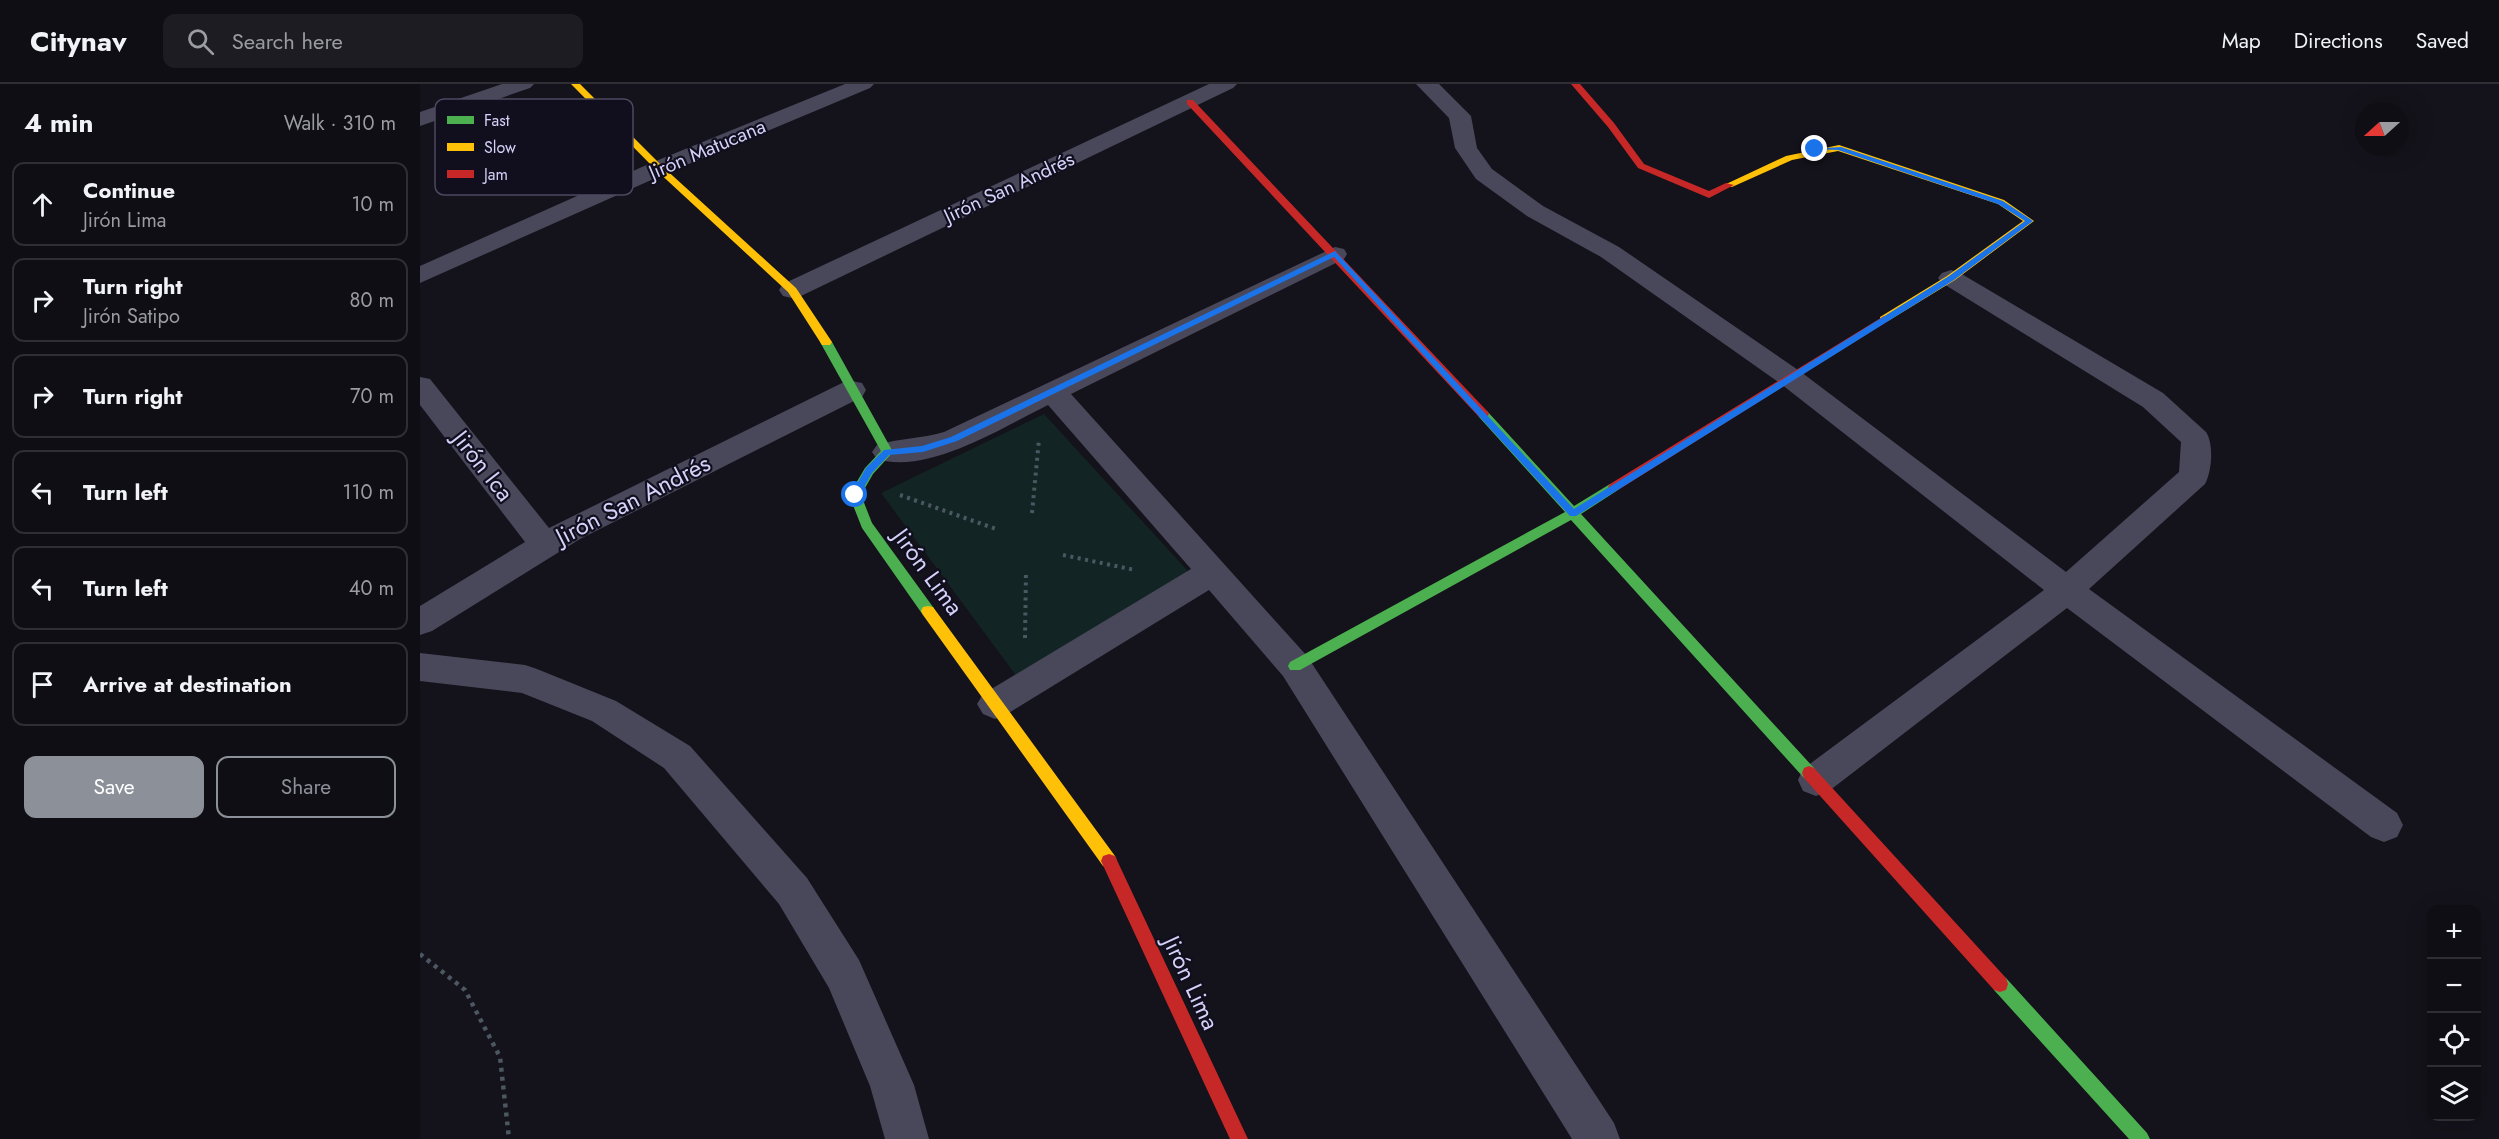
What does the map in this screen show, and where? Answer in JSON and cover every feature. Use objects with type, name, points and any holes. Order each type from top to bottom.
[{"type":"street","points":[[479,99],[523,84]]},
{"type":"street","points":[[575,84],[590,99]]},
{"type":"street","name":"Jirón Matucana","points":[[633,180],[863,84]]},
{"type":"street","name":"Jirón San Andrés","points":[[792,291],[1226,84]]},
{"type":"street","points":[[1427,84],[1460,116],[1467,148],[1484,174],[1535,211],[1610,252],[1791,378],[2067,590],[2384,825]]},
{"type":"street","points":[[1295,666],[1573,513],[1952,278],[2029,221],[2001,202],[1839,148],[1815,149],[1738,180],[1709,195],[1641,166],[1611,125],[1576,84]]},
{"type":"street","points":[[1190,102],[1335,254],[1573,513],[2141,1139]]},
{"type":"street","points":[[420,119],[435,114]]},
{"type":"street","points":[[633,142],[792,291],[834,354],[887,452],[923,449],[954,439],[1054,393],[1335,254]]},
{"type":"street","name":"Jirón Matucana","points":[[420,275],[599,195]]},
{"type":"street","points":[[1816,780],[2067,590],[2194,476],[2196,439],[2154,400],[1952,278]]},
{"type":"street","name":"Jirón Ica","points":[[420,386],[545,545]]},
{"type":"street","name":"Jirón San Andrés","points":[[420,622],[568,531],[852,390]]},
{"type":"street","points":[[1054,393],[1295,666],[1598,1139]]},
{"type":"street","name":"Jirón Lima","points":[[887,452],[869,471],[855,495],[866,525],[1108,858],[1239,1139]]},
{"type":"street","points":[[995,704],[1211,573]]},
{"type":"street","points":[[420,667],[525,679],[604,711],[677,757],[793,891],[844,974],[892,1085],[907,1139]]},
{"type":"path","points":[[1032,513],[1039,433]]},
{"type":"path","points":[[904,488],[894,493],[999,530]]},
{"type":"path","points":[[1063,555],[1139,570]]},
{"type":"path","points":[[1024,650],[1026,571]]},
{"type":"path","points":[[420,954],[465,990],[500,1057],[509,1139]]},
{"type":"shaded area","points":[[1044,414],[1198,582],[1023,685],[881,493]]},
{"type":"traffic: fast","points":[[826,342],[887,452],[869,471],[855,495],[866,525],[928,611]]},
{"type":"traffic: fast","points":[[1483,414],[1809,773]]},
{"type":"traffic: fast","points":[[1295,666],[1573,513],[1614,487]]},
{"type":"traffic: fast","points":[[2000,984],[2141,1139]]},
{"type":"traffic: slow","points":[[575,84],[590,99]]},
{"type":"traffic: slow","points":[[633,142],[792,290],[826,342]]},
{"type":"traffic: slow","points":[[1729,185],[1789,158],[1839,148],[2001,202],[2029,221],[1951,278],[1884,319]]},
{"type":"traffic: slow","points":[[928,611],[1109,861]]},
{"type":"traffic: jam","points":[[1575,84],[1611,125],[1641,166],[1709,195],[1729,185]]},
{"type":"traffic: jam","points":[[1190,102],[1483,414]]},
{"type":"traffic: jam","points":[[1614,487],[1884,319]]},
{"type":"traffic: jam","points":[[1809,773],[2000,984]]},
{"type":"traffic: jam","points":[[1109,861],[1239,1139]]},
{"type":"route","points":[[855,495],[869,471],[887,452],[923,449],[954,439],[1054,393],[1335,254],[1573,513],[1952,278],[2029,221],[2001,202],[1839,148],[1815,149]]}]
